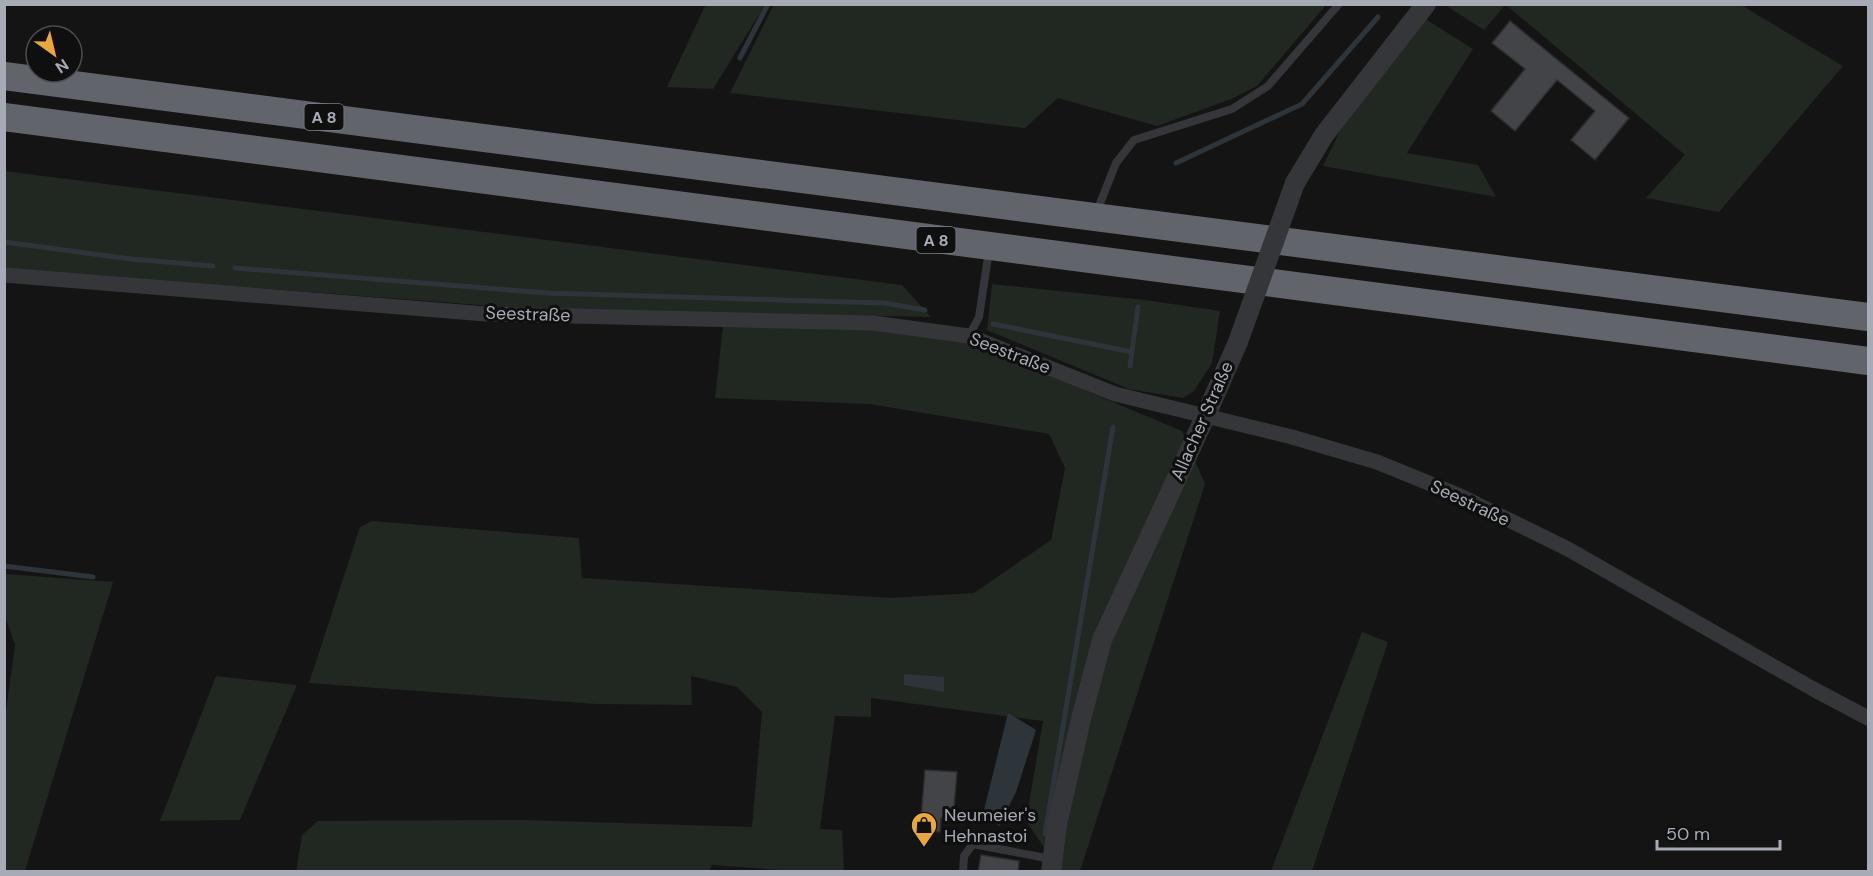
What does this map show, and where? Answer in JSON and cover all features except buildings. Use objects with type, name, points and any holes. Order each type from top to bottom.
[{"type":"highway","name":"A 8","points":[[4,76],[1869,317]]},
{"type":"highway","name":"A 8","points":[[4,117],[1869,361]]},
{"type":"street","name":"Allacher Straße","points":[[1052,866],[1057,825],[1078,730],[1102,640],[1206,417],[1238,342],[1295,183],[1324,135],[1422,6]]},
{"type":"street","name":"Seestraße","points":[[4,275],[486,314],[873,323],[969,336],[1115,394],[1292,437],[1377,462],[1458,495],[1568,549],[1815,690],[1869,718]]},
{"type":"lane","points":[[1094,217],[1116,163],[1134,140],[1232,109],[1268,86],[1339,4]]},
{"type":"lane","points":[[969,336],[979,317],[990,247]]},
{"type":"lane","points":[[963,872],[964,856],[973,844],[1052,866]]},
{"type":"shaded area","points":[[706,4],[765,5],[713,89],[667,87]]},
{"type":"shaded area","points":[[774,4],[1326,5],[1257,86],[1231,99],[1157,126],[1058,98],[1025,128],[730,93]]},
{"type":"shaded area","points":[[1445,4],[1506,4],[1484,30],[1445,5]]},
{"type":"shaded area","points":[[1506,5],[1741,5],[1843,66],[1719,212],[1646,198],[1685,155]]},
{"type":"shaded area","points":[[1424,18],[1473,49],[1407,153],[1478,165],[1496,197],[1323,166],[1340,131]]},
{"type":"shaded area","points":[[4,171],[902,285],[931,317],[534,309],[5,269]]},
{"type":"shaded area","points":[[992,284],[1145,300],[1220,311],[1212,363],[1194,391],[1183,398],[1129,389],[987,330]]},
{"type":"shaded area","points":[[723,326],[872,329],[965,340],[1182,431],[1205,484],[1080,871],[1060,871],[1026,821],[1043,721],[871,698],[871,717],[835,716],[820,829],[842,830],[844,871],[794,871],[712,865],[709,872],[296,872],[302,835],[318,821],[523,820],[752,827],[762,712],[737,687],[691,676],[692,705],[597,704],[309,683],[360,527],[372,521],[579,538],[582,578],[889,598],[974,593],[1051,540],[1065,468],[1049,434],[870,404],[715,398]]},
{"type":"shaded area","points":[[5,574],[113,582],[25,871],[5,871],[4,725],[15,645],[5,616]]},
{"type":"shaded area","points":[[1362,632],[1388,642],[1312,871],[1271,871]]},
{"type":"shaded area","points":[[904,674],[944,677],[944,692],[904,685]]},
{"type":"shaded area","points":[[216,676],[297,685],[240,820],[160,821]]},
{"type":"shaded area","points":[[1008,713],[1036,730],[1016,792],[999,826],[984,810]]},
{"type":"waterway","points":[[740,58],[768,4]]},
{"type":"waterway","points":[[1176,163],[1302,104],[1378,17]]},
{"type":"waterway","points":[[4,242],[131,259],[213,266]]},
{"type":"waterway","points":[[235,268],[547,293],[884,303],[925,310]]},
{"type":"waterway","points":[[1130,366],[1138,307]]},
{"type":"waterway","points":[[993,324],[1132,352]]},
{"type":"waterway","points":[[1045,834],[1113,427]]},
{"type":"waterway","points":[[4,566],[93,577]]},
{"type":"place","name":"Neumeier's Hehnastoi","points":[[924,848]]}]
